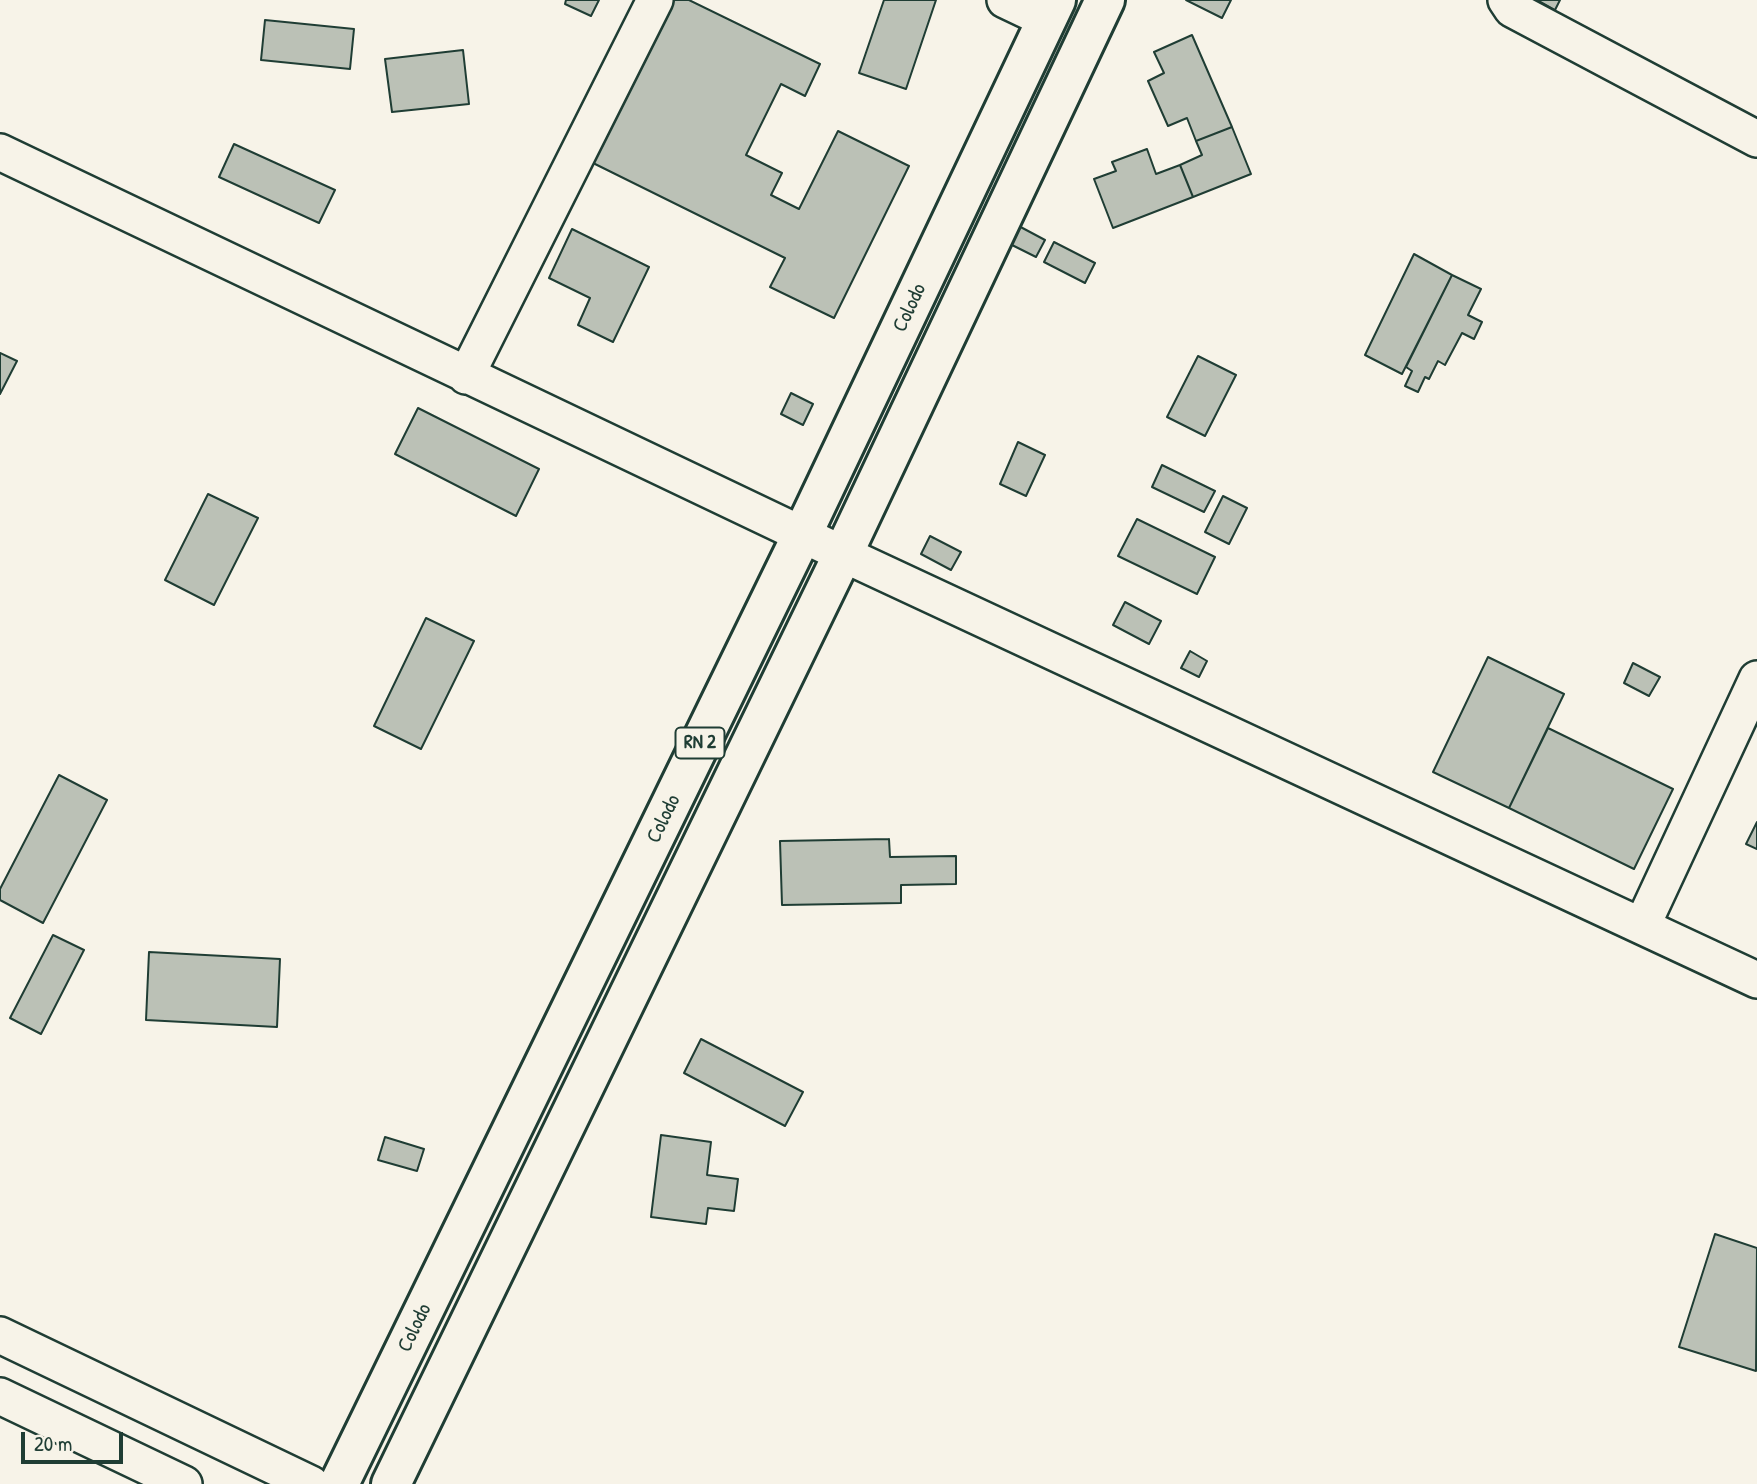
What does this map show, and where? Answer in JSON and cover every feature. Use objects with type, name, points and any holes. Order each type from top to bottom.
[{"type":"main road","name":"RN 2","points":[[391,1484],[843,554],[1105,0]]},
{"type":"main road","name":"Colodo","points":[[340,1484],[802,535],[1051,10]]},
{"type":"street","points":[[466,376],[655,0]]},
{"type":"street","points":[[1005,0],[1051,10]]},
{"type":"street","points":[[1506,0],[1512,9],[1757,139]]},
{"type":"street","points":[[0,152],[802,535],[1757,980]]},
{"type":"street","points":[[1642,926],[1757,679]]},
{"type":"street","points":[[0,1335],[311,1484]]},
{"type":"street","points":[[0,1396],[184,1484]]},
{"type":"building","points":[[566,0],[599,0],[591,16],[565,4]]},
{"type":"building","points":[[673,0],[689,0],[820,64],[805,96],[781,84],[746,155],[782,173],[771,195],[799,209],[838,131],[909,166],[834,318],[770,287],[785,258],[593,163]]},
{"type":"building","points":[[884,0],[936,0],[906,89],[859,73]]},
{"type":"building","points":[[1186,0],[1231,0],[1222,18]]},
{"type":"building","points":[[1537,0],[1560,0],[1555,10]]},
{"type":"building","points":[[265,20],[354,29],[350,69],[261,60]]},
{"type":"building","points":[[1192,35],[1232,127],[1196,141],[1187,118],[1168,126],[1148,81],[1164,73],[1154,52]]},
{"type":"building","points":[[463,50],[469,104],[392,112],[385,59]]},
{"type":"building","points":[[1232,127],[1251,174],[1193,197],[1180,165],[1202,155],[1196,141]]},
{"type":"building","points":[[234,144],[335,190],[319,223],[219,177]]},
{"type":"building","points":[[1147,149],[1156,174],[1180,165],[1193,197],[1113,228],[1094,179],[1116,171],[1112,162]]},
{"type":"building","points":[[1015,224],[1045,240],[1036,257],[1006,242]]},
{"type":"building","points":[[572,229],[649,267],[613,342],[578,325],[590,298],[549,278]]},
{"type":"building","points":[[1054,242],[1095,263],[1085,283],[1044,262]]},
{"type":"building","points":[[1414,254],[1452,275],[1402,374],[1365,355]]},
{"type":"building","points":[[1452,275],[1481,289],[1468,315],[1482,322],[1474,339],[1462,333],[1445,365],[1438,361],[1429,379],[1425,377],[1418,392],[1405,386],[1412,371],[1406,367]]},
{"type":"building","points":[[0,353],[17,361],[0,394]]},
{"type":"building","points":[[1198,356],[1236,375],[1205,436],[1167,417]]},
{"type":"building","points":[[791,393],[813,404],[803,425],[781,414]]},
{"type":"building","points":[[418,408],[539,469],[516,516],[395,454]]},
{"type":"building","points":[[1018,442],[1045,455],[1026,496],[1000,484]]},
{"type":"building","points":[[1162,465],[1215,491],[1204,512],[1152,487]]},
{"type":"building","points":[[208,494],[258,518],[214,605],[165,580]]},
{"type":"building","points":[[1223,496],[1247,508],[1229,544],[1205,532]]},
{"type":"building","points":[[1137,519],[1215,557],[1197,594],[1118,556]]},
{"type":"building","points":[[930,536],[961,552],[951,570],[921,554]]},
{"type":"building","points":[[1125,602],[1161,621],[1149,644],[1113,625]]},
{"type":"building","points":[[426,618],[474,641],[421,749],[374,726]]},
{"type":"building","points":[[1190,651],[1207,661],[1199,677],[1181,668]]},
{"type":"building","points":[[1488,657],[1564,694],[1509,808],[1433,772]]},
{"type":"building","points":[[1633,663],[1660,677],[1649,696],[1624,683]]},
{"type":"building","points":[[1548,728],[1673,789],[1634,869],[1509,808]]},
{"type":"building","points":[[59,775],[107,800],[43,923],[0,900],[0,889]]},
{"type":"building","points":[[1757,822],[1757,849],[1746,844]]},
{"type":"building","points":[[889,839],[890,857],[956,856],[956,884],[901,885],[901,903],[782,905],[780,841]]},
{"type":"building","points":[[53,935],[84,950],[41,1034],[10,1018]]},
{"type":"building","points":[[149,952],[280,959],[277,1027],[146,1020]]},
{"type":"building","points":[[701,1039],[803,1092],[785,1126],[684,1073]]},
{"type":"building","points":[[661,1135],[711,1142],[707,1175],[738,1179],[734,1211],[708,1208],[706,1224],[651,1217]]},
{"type":"building","points":[[385,1137],[424,1149],[417,1171],[378,1160]]},
{"type":"building","points":[[1715,1234],[1757,1248],[1756,1371],[1679,1347]]}]
